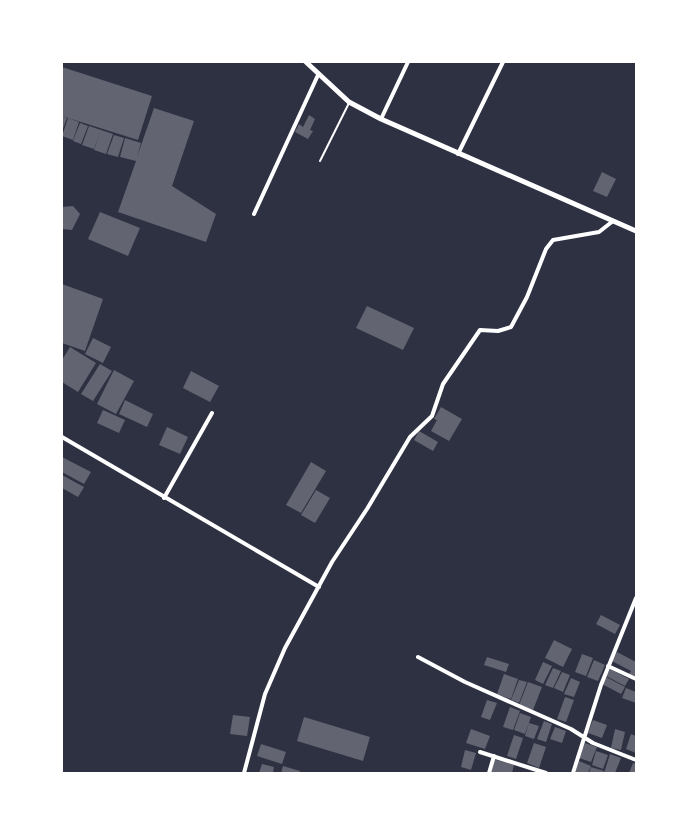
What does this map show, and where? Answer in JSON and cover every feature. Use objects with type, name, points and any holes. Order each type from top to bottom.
[{"type":"street","points":[[306,62],[318,75],[349,102],[382,119],[458,154],[636,231]]},
{"type":"street","points":[[382,119],[408,62]]},
{"type":"street","points":[[458,154],[502,62]]},
{"type":"street","points":[[254,214],[318,75]]},
{"type":"street","points":[[244,773],[265,694],[285,648],[318,587],[410,438],[432,416],[443,384],[480,330],[498,331],[511,327],[527,297],[546,249],[553,240],[599,232],[613,221]]},
{"type":"street","points":[[164,498],[212,413]]},
{"type":"street","points":[[62,437],[318,587]]},
{"type":"street","points":[[573,773],[600,685],[636,598]]},
{"type":"street","points":[[418,658],[465,682],[571,729],[584,738],[636,760]]},
{"type":"street","points":[[608,666],[636,679]]},
{"type":"street","points":[[480,752],[546,773]]},
{"type":"street","points":[[489,773],[494,756]]},
{"type":"lane","points":[[320,161],[349,102]]},
{"type":"building","points":[[62,67],[152,96],[138,140],[62,116]]},
{"type":"building","points":[[154,108],[194,121],[172,186],[216,214],[206,242],[118,212],[136,161],[120,157],[125,138],[141,143],[137,157]]},
{"type":"building","points":[[309,115],[315,119],[310,130],[313,131],[308,139],[295,132],[299,124],[303,127]]},
{"type":"building","points":[[62,116],[67,118],[62,131]]},
{"type":"building","points":[[68,118],[79,122],[73,140],[62,136]]},
{"type":"building","points":[[80,123],[88,126],[81,144],[73,141]]},
{"type":"building","points":[[89,126],[101,130],[94,149],[82,145]]},
{"type":"building","points":[[101,130],[113,134],[106,154],[94,150]]},
{"type":"building","points":[[114,135],[124,138],[118,157],[107,154]]},
{"type":"building","points":[[602,172],[616,179],[607,197],[593,191]]},
{"type":"building","points":[[73,206],[80,214],[72,230],[62,229],[62,207]]},
{"type":"building","points":[[100,212],[140,228],[128,256],[88,239]]},
{"type":"building","points":[[62,284],[103,299],[85,351],[62,343]]},
{"type":"building","points":[[367,306],[414,328],[403,350],[356,328]]},
{"type":"building","points":[[93,338],[111,347],[103,363],[85,354]]},
{"type":"building","points":[[70,347],[96,363],[78,392],[62,382],[62,360]]},
{"type":"building","points":[[100,364],[112,371],[93,401],[81,394]]},
{"type":"building","points":[[114,370],[134,381],[116,414],[97,404]]},
{"type":"building","points":[[191,371],[219,386],[210,402],[183,388]]},
{"type":"building","points":[[125,400],[153,414],[147,427],[119,414]]},
{"type":"building","points":[[441,407],[462,419],[449,441],[431,431],[437,420],[434,419]]},
{"type":"building","points":[[103,410],[125,420],[119,433],[97,423]]},
{"type":"building","points":[[167,427],[188,437],[180,454],[159,445]]},
{"type":"building","points":[[419,431],[438,442],[433,451],[414,440]]},
{"type":"building","points":[[62,457],[91,472],[84,484],[62,472]]},
{"type":"building","points":[[311,462],[326,471],[301,513],[286,505]]},
{"type":"building","points":[[62,475],[84,487],[78,497],[62,488]]},
{"type":"building","points":[[316,490],[330,498],[315,523],[301,515]]},
{"type":"building","points":[[601,615],[620,625],[615,634],[596,624]]},
{"type":"building","points":[[554,640],[572,649],[563,667],[545,658]]},
{"type":"building","points":[[617,652],[636,662],[636,677],[629,674],[631,671],[612,661]]},
{"type":"building","points":[[582,654],[593,658],[586,676],[575,672]]},
{"type":"building","points":[[487,657],[509,664],[506,672],[484,665]]},
{"type":"building","points":[[594,660],[605,665],[598,681],[587,677]]},
{"type":"building","points":[[543,662],[552,666],[543,684],[535,680]]},
{"type":"building","points":[[553,668],[561,671],[553,688],[545,685]]},
{"type":"building","points":[[610,669],[629,679],[625,686],[606,676]]},
{"type":"building","points":[[562,672],[570,675],[563,692],[554,688]]},
{"type":"building","points":[[504,674],[518,679],[511,699],[497,694]]},
{"type":"building","points":[[606,677],[625,687],[621,694],[602,684]]},
{"type":"building","points":[[571,678],[580,682],[574,697],[564,694]]},
{"type":"building","points":[[519,680],[527,682],[519,703],[511,700]]},
{"type":"building","points":[[528,682],[542,687],[533,710],[519,705]]},
{"type":"building","points":[[626,688],[636,692],[636,703],[622,698]]},
{"type":"building","points":[[565,697],[574,700],[566,722],[557,719]]},
{"type":"building","points":[[487,700],[497,703],[490,720],[481,717]]},
{"type":"building","points":[[510,707],[520,711],[513,730],[503,727]]},
{"type":"building","points":[[520,713],[531,717],[525,734],[514,730]]},
{"type":"building","points":[[233,715],[250,717],[247,736],[230,734]]},
{"type":"building","points":[[304,717],[370,737],[363,761],[297,741]]},
{"type":"building","points":[[593,720],[607,725],[602,738],[588,733]]},
{"type":"building","points":[[544,721],[552,724],[546,742],[537,739]]},
{"type":"building","points":[[529,723],[539,726],[534,739],[525,736]]},
{"type":"building","points":[[555,727],[566,731],[562,743],[550,739]]},
{"type":"building","points":[[471,729],[490,736],[485,749],[466,743]]},
{"type":"building","points":[[615,729],[625,732],[621,750],[611,748]]},
{"type":"building","points":[[631,734],[636,736],[636,753],[626,749]]},
{"type":"building","points":[[514,735],[523,738],[516,759],[507,756]]},
{"type":"building","points":[[534,743],[546,747],[539,768],[527,763]]},
{"type":"building","points":[[585,743],[597,747],[591,762],[579,758]]},
{"type":"building","points":[[261,744],[286,752],[282,764],[257,756]]},
{"type":"building","points":[[465,750],[476,753],[471,770],[461,767]]},
{"type":"building","points":[[596,751],[608,755],[603,769],[592,765]]},
{"type":"building","points":[[610,754],[621,758],[615,773],[604,773]]},
{"type":"building","points":[[493,759],[514,765],[512,773],[490,773]]},
{"type":"building","points":[[579,761],[591,766],[588,773],[575,773]]},
{"type":"building","points":[[633,763],[636,764],[636,773],[629,773]]},
{"type":"building","points":[[262,764],[274,767],[273,773],[259,773]]},
{"type":"building","points":[[283,766],[300,771],[300,773],[281,773]]},
{"type":"building","points":[[591,767],[604,771],[603,773],[589,773]]}]
